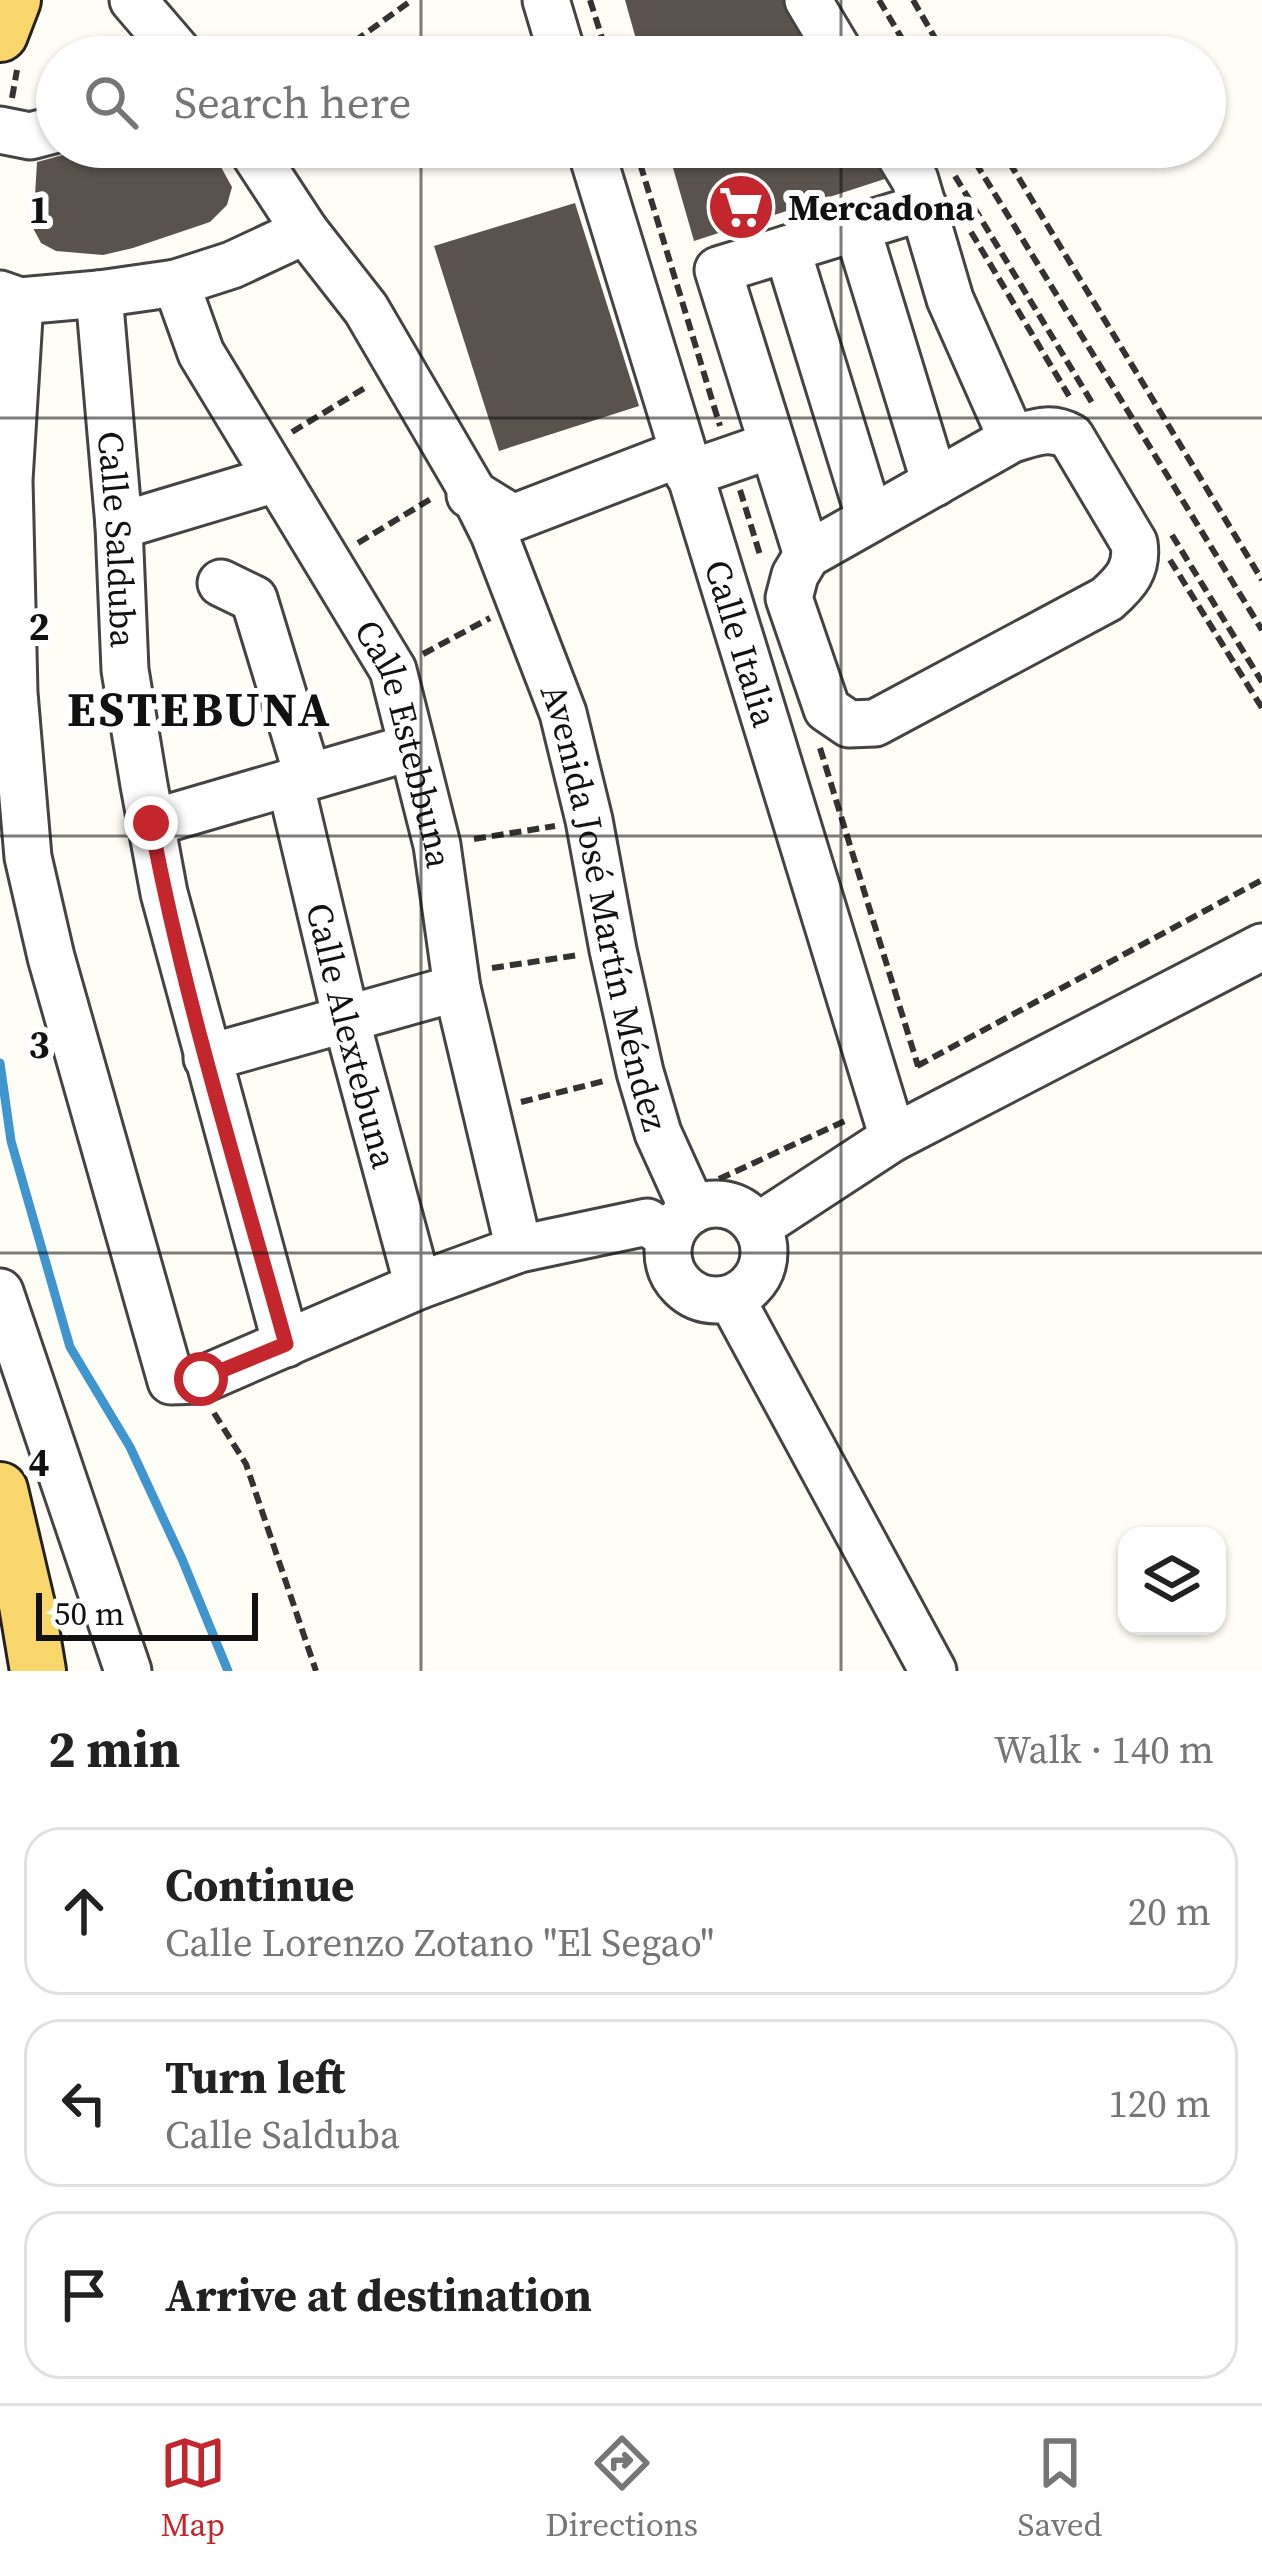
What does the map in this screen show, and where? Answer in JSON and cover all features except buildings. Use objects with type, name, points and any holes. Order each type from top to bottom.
[{"type":"main road","points":[[0,34],[13,0]]},
{"type":"main road","points":[[0,1490],[8,1517],[24,1657]]},
{"type":"street","points":[[133,0],[164,36]]},
{"type":"street","points":[[546,0],[557,36]]},
{"type":"street","points":[[808,0],[829,36]]},
{"type":"street","points":[[2,137],[36,134]]},
{"type":"street","name":"Avenida José Martín Méndez","points":[[264,168],[366,309],[458,493],[494,534],[563,712],[640,1072],[681,1224]]},
{"type":"street","name":"Calle Italia","points":[[596,168],[893,1138]]},
{"type":"street","points":[[908,168],[950,298],[1012,440]]},
{"type":"street","points":[[807,555],[718,270],[924,207]]},
{"type":"street","points":[[857,228],[935,483]]},
{"type":"street","points":[[305,231],[232,265],[176,283],[99,294],[10,298],[14,693],[28,857],[51,957],[186,1380],[519,1249],[647,1222],[681,1224]]},
{"type":"street","name":"Avenida José Martín Méndez","points":[[305,231],[332,305],[384,396],[415,418],[465,497],[458,493]]},
{"type":"street","points":[[787,249],[870,519]]},
{"type":"street","name":"Calle Estebbuna","points":[[176,283],[201,353],[393,670],[437,845],[456,981],[519,1249]]},
{"type":"street","name":"Calle Salduba","points":[[99,294],[119,526],[125,670],[151,823],[207,1058],[286,1344]]},
{"type":"street","points":[[1058,429],[1071,437],[1134,543],[1137,560],[1123,585],[1107,599],[875,723],[849,724],[827,709],[789,598],[795,575],[807,555],[935,483],[1012,440],[1058,429]]},
{"type":"street","points":[[458,493],[513,518],[685,463],[772,445]]},
{"type":"street","points":[[119,526],[268,466]]},
{"type":"street","name":"Calle Alextebuna","points":[[221,583],[254,599],[299,780],[346,1018],[418,1286]]},
{"type":"street","points":[[151,823],[412,747]]},
{"type":"street","points":[[757,1227],[893,1138],[1262,947]]},
{"type":"street","points":[[207,1058],[456,981]]},
{"type":"street","points":[[710,1204],[745,1214],[757,1227],[764,1262],[756,1280],[742,1294],[724,1300],[704,1299],[674,1275],[669,1256],[681,1224],[710,1204]]},
{"type":"street","points":[[0,1292],[128,1671]]},
{"type":"street","points":[[731,1298],[933,1671]]},
{"type":"path","points":[[362,36],[412,0]]},
{"type":"path","points":[[590,0],[601,36]]},
{"type":"path","points":[[879,0],[900,36]]},
{"type":"path","points":[[913,0],[934,36]]},
{"type":"path","points":[[979,168],[1262,630]]},
{"type":"path","points":[[1013,168],[1262,580]]},
{"type":"path","points":[[268,466],[384,396]]},
{"type":"path","points":[[327,562],[458,493]]},
{"type":"path","points":[[393,670],[520,602]]},
{"type":"path","points":[[437,845],[589,820]]},
{"type":"path","points":[[874,1079],[925,1064],[1262,880]]},
{"type":"path","points":[[456,981],[613,950]]},
{"type":"path","points":[[486,1111],[640,1072]]},
{"type":"path","points":[[186,1380],[246,1464],[316,1671]]},
{"type":"waterway","points":[[0,1063],[11,1141],[70,1347],[130,1447],[228,1671]]},
{"type":"place","name":"Mercadona","points":[[741,207]]},
{"type":"district","name":"ESTEBUNA","points":[[200,709]]},
{"type":"route","points":[[151,823],[207,1058],[286,1344],[201,1379]]}]
